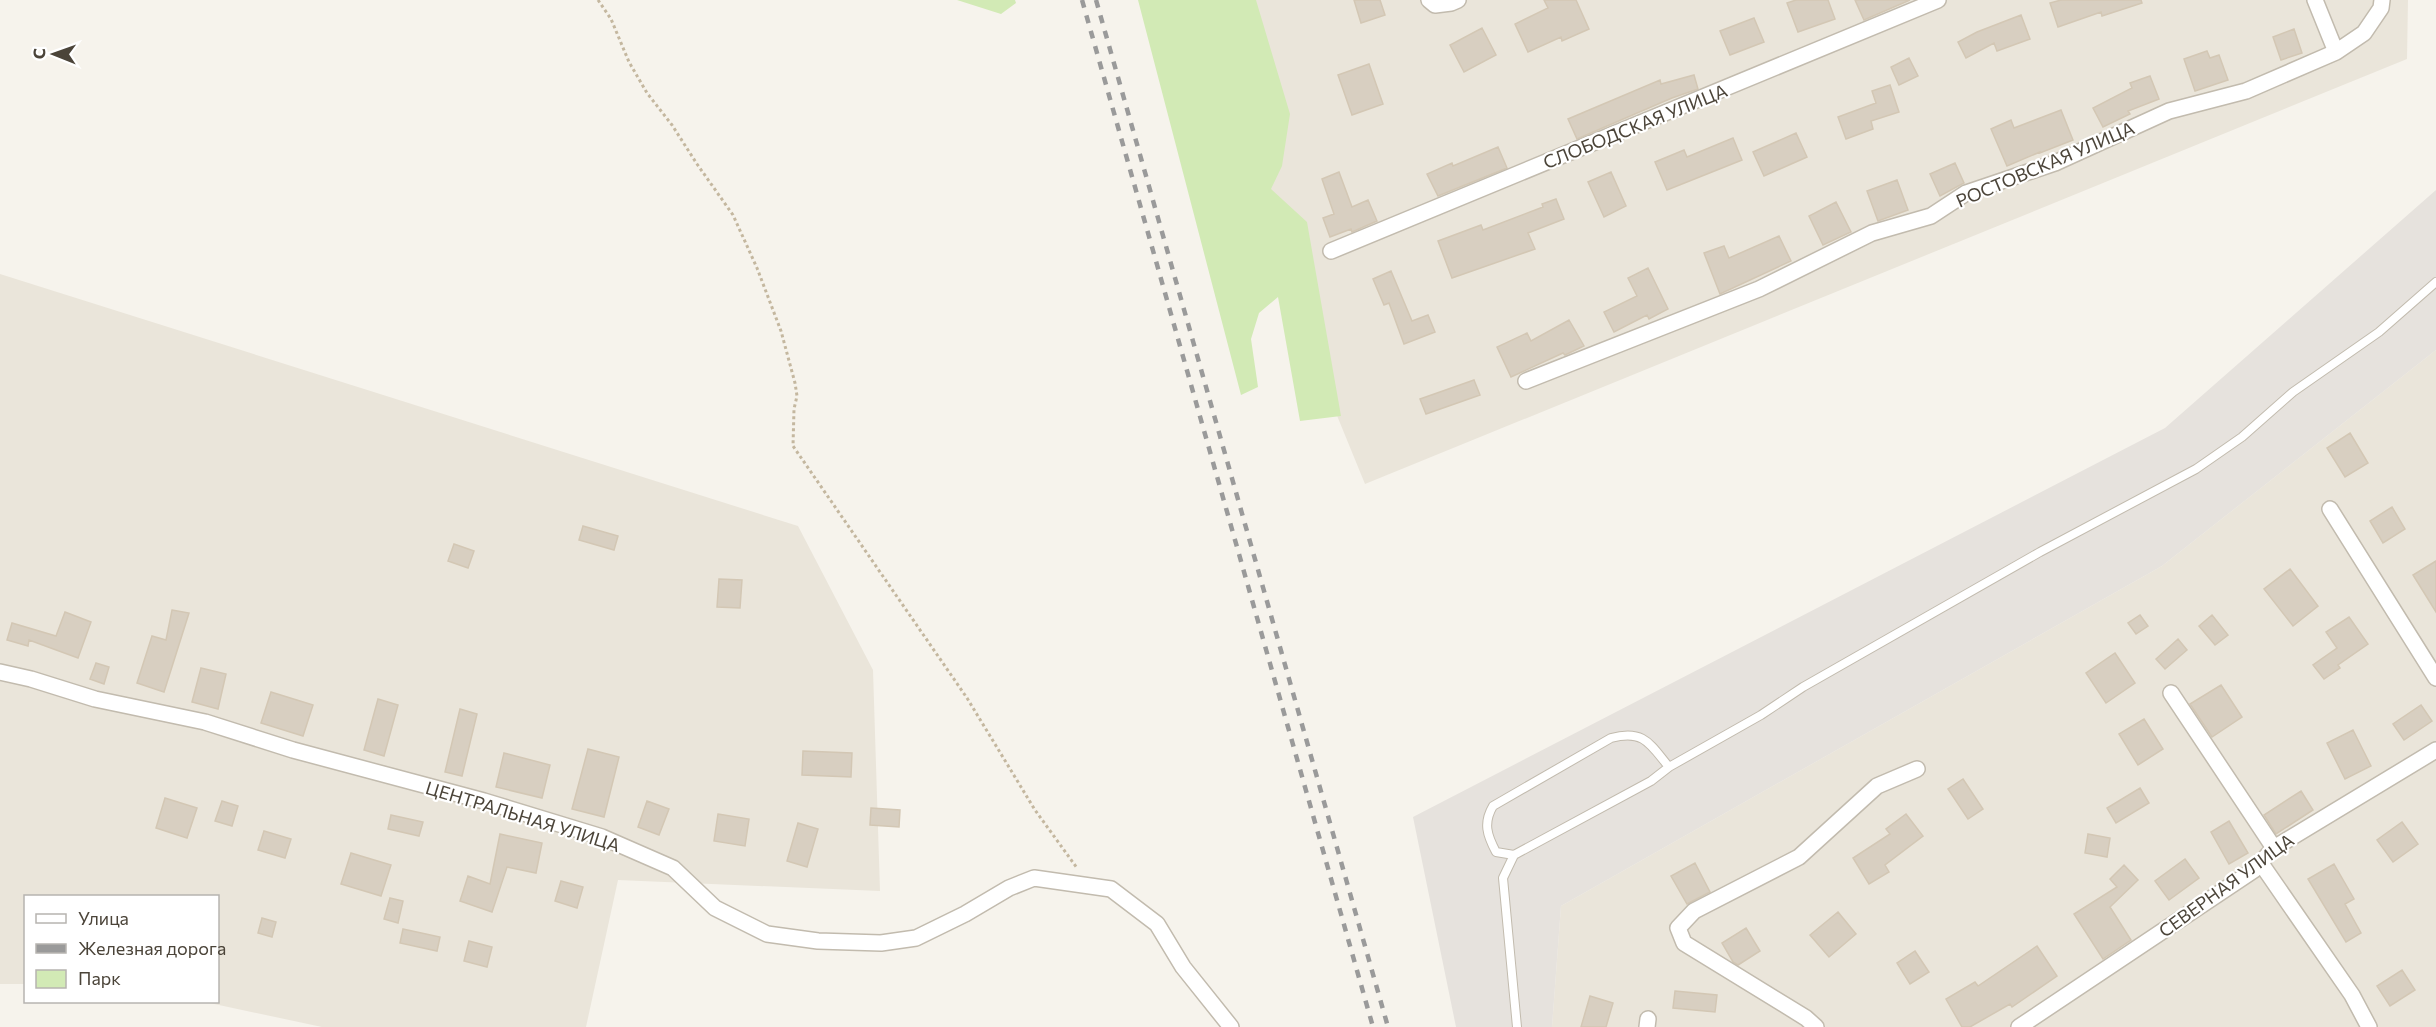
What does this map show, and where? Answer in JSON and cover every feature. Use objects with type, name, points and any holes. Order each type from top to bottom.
[{"type":"street","points":[[1429,0],[1435,5],[1458,0]]},
{"type":"street","name":"СЛОБОДСКАЯ УЛИЦА","points":[[1330,251],[1938,0]]},
{"type":"street","points":[[2314,0],[2336,52]]},
{"type":"street","name":"РОСТОВСКАЯ УЛИЦА","points":[[1526,381],[1760,289],[1872,233],[1931,216],[1966,194],[2055,163],[2169,111],[2246,91],[2336,52],[2364,33],[2380,8],[2382,0]]},
{"type":"street","points":[[2330,509],[2436,678]]},
{"type":"street","name":"ЦЕНТРАЛЬНАЯ УЛИЦА","points":[[0,672],[95,699],[205,722],[293,750],[484,801],[602,837],[673,868],[715,908],[767,934],[818,941],[881,944],[916,938],[965,914],[1009,888],[1034,878],[1112,889],[1157,924],[1182,967],[1231,1027]]},
{"type":"street","points":[[2170,693],[2274,848]]},
{"type":"street","name":"СЕВЕРНАЯ УЛИЦА","points":[[2019,1027],[2254,870],[2274,848],[2436,750]]},
{"type":"street","points":[[1816,1027],[1806,1018],[1684,943],[1678,928],[1694,910],[1799,856],[1877,786],[1917,769]]},
{"type":"street","points":[[2260,862],[2352,995],[2369,1027]]},
{"type":"lane","points":[[1517,1027],[1503,878],[1514,855],[1651,781],[1669,767],[1761,715],[1803,687],[2009,570],[2196,469],[2242,437],[2293,392],[2379,332],[2436,282]]},
{"type":"lane","points":[[1514,855],[1496,852],[1488,836],[1486,818],[1493,806],[1611,738],[1627,733],[1646,738],[1669,767]]},
{"type":"path","points":[[598,0],[647,93],[672,125],[733,215],[757,268],[781,331],[795,383],[793,446],[967,698],[1035,810],[1091,886]]},
{"type":"shaded area","points":[[1196,0],[2408,0],[2407,59],[1365,484],[1277,269]]},
{"type":"shaded area","points":[[2436,190],[2436,350],[2162,566],[1561,906],[1552,1027],[1456,1027],[1413,817],[2165,428]]},
{"type":"shaded area","points":[[0,274],[798,526],[873,670],[880,891],[618,880],[586,1027],[322,1027],[210,1003],[219,1003],[219,895],[24,895],[24,984],[0,984]]},
{"type":"shaded area","points":[[2436,350],[2436,1027],[1552,1027],[1561,906],[2162,566]]},
{"type":"green space","points":[[957,0],[1015,0],[1016,3],[1001,14]]},
{"type":"green space","points":[[1138,0],[1256,0],[1290,114],[1282,166],[1271,189],[1307,222],[1341,416],[1300,421],[1278,297],[1259,313],[1251,339],[1258,387],[1241,395]]},
{"type":"building","points":[[1354,0],[1380,0],[1385,15],[1361,23]]},
{"type":"building","points":[[1544,0],[1576,0],[1589,29],[1562,41],[1561,37],[1528,52],[1515,24],[1548,8]]},
{"type":"building","points":[[1796,0],[1828,0],[1835,19],[1798,32],[1787,3]]},
{"type":"building","points":[[1855,0],[1910,0],[1864,20]]},
{"type":"building","points":[[2061,0],[2141,0],[2142,3],[2102,16],[2101,12],[2058,27],[2050,3]]},
{"type":"building","points":[[2021,15],[2030,39],[1997,51],[1994,43],[1966,58],[1958,42]]},
{"type":"building","points":[[1754,18],[1764,42],[1730,55],[1720,31]]},
{"type":"building","points":[[1482,28],[1496,55],[1464,72],[1450,45]]},
{"type":"building","points":[[2294,29],[2302,53],[2281,60],[2273,37]]},
{"type":"building","points":[[2207,51],[2210,58],[2219,55],[2228,80],[2195,91],[2184,59]]},
{"type":"building","points":[[1909,58],[1918,76],[1899,85],[1891,67]]},
{"type":"building","points":[[1369,64],[1383,104],[1352,115],[1338,75]]},
{"type":"building","points":[[1694,75],[1698,89],[1577,139],[1568,119],[1660,80],[1661,84]]},
{"type":"building","points":[[2150,76],[2159,99],[2128,111],[2130,114],[2103,127],[2093,108],[2132,88],[2130,83]]},
{"type":"building","points":[[1890,85],[1899,112],[1871,121],[1873,129],[1846,139],[1838,117],[1876,103],[1872,91]]},
{"type":"building","points":[[2061,110],[2073,140],[2007,166],[1991,129],[2011,120],[2014,128]]},
{"type":"building","points":[[1796,133],[1807,157],[1764,176],[1753,152]]},
{"type":"building","points":[[1733,138],[1742,160],[1667,190],[1655,162],[1684,150],[1687,157]]},
{"type":"building","points":[[1498,147],[1507,168],[1438,196],[1427,174]]},
{"type":"building","points":[[1955,163],[1964,183],[1940,196],[1930,174]]},
{"type":"building","points":[[1339,172],[1352,207],[1368,200],[1377,221],[1352,232],[1351,229],[1330,237],[1323,218],[1334,214],[1322,179]]},
{"type":"building","points":[[1611,172],[1626,206],[1604,217],[1588,182]]},
{"type":"building","points":[[1897,180],[1908,210],[1878,221],[1867,191]]},
{"type":"building","points":[[1556,199],[1564,219],[1528,233],[1535,249],[1452,278],[1438,241],[1481,225],[1483,230],[1543,207],[1542,204]]},
{"type":"building","points":[[1836,202],[1851,232],[1823,245],[1809,216]]},
{"type":"building","points":[[1779,236],[1791,261],[1720,294],[1704,253],[1724,246],[1729,258]]},
{"type":"building","points":[[1648,268],[1668,309],[1649,319],[1647,315],[1614,332],[1604,312],[1637,296],[1628,278]]},
{"type":"building","points":[[1391,271],[1412,321],[1428,315],[1435,332],[1404,344],[1389,303],[1384,305],[1373,279]]},
{"type":"building","points":[[1569,320],[1584,346],[1511,377],[1497,347],[1527,333],[1531,341]]},
{"type":"building","points":[[1474,380],[1480,395],[1426,414],[1420,399]]},
{"type":"building","points":[[2350,433],[2368,463],[2345,477],[2327,448]]},
{"type":"building","points":[[2392,507],[2405,529],[2383,543],[2370,521]]},
{"type":"building","points":[[583,526],[618,536],[614,550],[579,540]]},
{"type":"building","points":[[454,544],[474,551],[468,568],[448,561]]},
{"type":"building","points":[[2436,561],[2436,612],[2413,575]]},
{"type":"building","points":[[2290,569],[2318,606],[2293,626],[2264,589]]},
{"type":"building","points":[[719,579],[742,580],[740,608],[717,607]]},
{"type":"building","points":[[172,610],[189,613],[164,692],[137,683],[152,636],[166,640]]},
{"type":"building","points":[[65,612],[91,622],[78,658],[29,640],[28,646],[7,640],[12,623],[56,636]]},
{"type":"building","points":[[2140,615],[2148,626],[2136,634],[2128,623]]},
{"type":"building","points":[[2212,615],[2228,635],[2215,645],[2199,626]]},
{"type":"building","points":[[2349,617],[2368,644],[2338,665],[2340,668],[2324,679],[2313,665],[2337,648],[2326,632]]},
{"type":"building","points":[[2178,639],[2187,650],[2165,669],[2156,659]]},
{"type":"building","points":[[2115,653],[2135,683],[2106,703],[2086,673]]},
{"type":"building","points":[[96,663],[109,667],[104,684],[90,679]]},
{"type":"building","points":[[201,668],[226,674],[218,709],[192,702]]},
{"type":"building","points":[[2221,685],[2242,717],[2212,737],[2190,704]]},
{"type":"building","points":[[271,692],[313,705],[303,736],[261,723]]},
{"type":"building","points":[[378,699],[398,705],[384,756],[364,750]]},
{"type":"building","points":[[2421,705],[2432,721],[2404,740],[2393,724]]},
{"type":"building","points":[[460,709],[477,714],[462,776],[445,772]]},
{"type":"building","points":[[2144,719],[2163,749],[2138,765],[2119,734]]},
{"type":"building","points":[[2353,730],[2371,766],[2345,779],[2327,743]]},
{"type":"building","points":[[588,749],[619,757],[604,817],[572,809]]},
{"type":"building","points":[[803,751],[852,753],[851,777],[802,775]]},
{"type":"building","points":[[504,753],[550,765],[542,798],[496,787]]},
{"type":"building","points":[[1963,779],[1983,809],[1968,819],[1948,789]]},
{"type":"building","points":[[2140,788],[2149,803],[2116,823],[2107,808]]},
{"type":"building","points":[[2301,791],[2313,810],[2276,834],[2264,815]]},
{"type":"building","points":[[165,798],[197,808],[187,838],[156,828]]},
{"type":"building","points":[[222,801],[238,806],[232,826],[215,821]]},
{"type":"building","points":[[647,801],[669,809],[659,835],[638,827]]},
{"type":"building","points":[[871,808],[900,810],[899,827],[870,825]]},
{"type":"building","points":[[718,814],[749,819],[745,846],[714,841]]},
{"type":"building","points":[[1906,814],[1923,836],[1885,865],[1889,872],[1869,884],[1853,858],[1890,834],[1886,829]]},
{"type":"building","points":[[391,815],[423,822],[419,836],[388,829]]},
{"type":"building","points":[[2229,821],[2248,853],[2229,864],[2211,832]]},
{"type":"building","points":[[2402,822],[2418,844],[2393,862],[2377,840]]},
{"type":"building","points":[[798,823],[818,829],[807,867],[787,861]]},
{"type":"building","points":[[264,831],[291,839],[285,858],[258,850]]},
{"type":"building","points":[[500,834],[542,843],[536,873],[507,867],[492,912],[460,901],[468,876],[490,884]]},
{"type":"building","points":[[2088,834],[2110,838],[2107,857],[2085,853]]},
{"type":"building","points":[[351,853],[391,865],[381,896],[341,884]]},
{"type":"building","points":[[2185,859],[2199,878],[2169,900],[2155,881]]},
{"type":"building","points":[[1695,863],[1710,892],[1687,904],[1671,876]]},
{"type":"building","points":[[2334,864],[2354,899],[2345,904],[2361,933],[2346,942],[2308,879]]},
{"type":"building","points":[[2124,865],[2138,880],[2110,907],[2131,940],[2103,959],[2074,914],[2117,887],[2110,879]]},
{"type":"building","points":[[561,881],[583,887],[577,908],[555,901]]},
{"type":"building","points":[[390,898],[403,901],[398,923],[384,919]]},
{"type":"building","points":[[1838,912],[1856,934],[1829,957],[1810,935]]},
{"type":"building","points":[[262,918],[276,922],[272,937],[258,933]]},
{"type":"building","points":[[1746,928],[1760,951],[1738,965],[1733,962],[1722,943]]},
{"type":"building","points":[[403,929],[440,937],[437,951],[400,943]]},
{"type":"building","points":[[469,941],[492,947],[487,967],[464,961]]},
{"type":"building","points":[[2037,946],[2057,976],[2012,1007],[2010,1004],[1970,1027],[1962,1027],[1946,999],[1975,982],[1978,986]]},
{"type":"building","points":[[1915,951],[1929,972],[1910,984],[1897,963]]},
{"type":"building","points":[[2402,970],[2415,990],[2390,1006],[2377,986]]},
{"type":"building","points":[[1675,991],[1717,995],[1715,1012],[1673,1008]]},
{"type":"building","points":[[1590,996],[1613,1003],[1606,1027],[1581,1027]]},
{"type":"railway","points":[[1082,0],[1373,1027]]},
{"type":"railway","points":[[1096,0],[1388,1027]]}]
